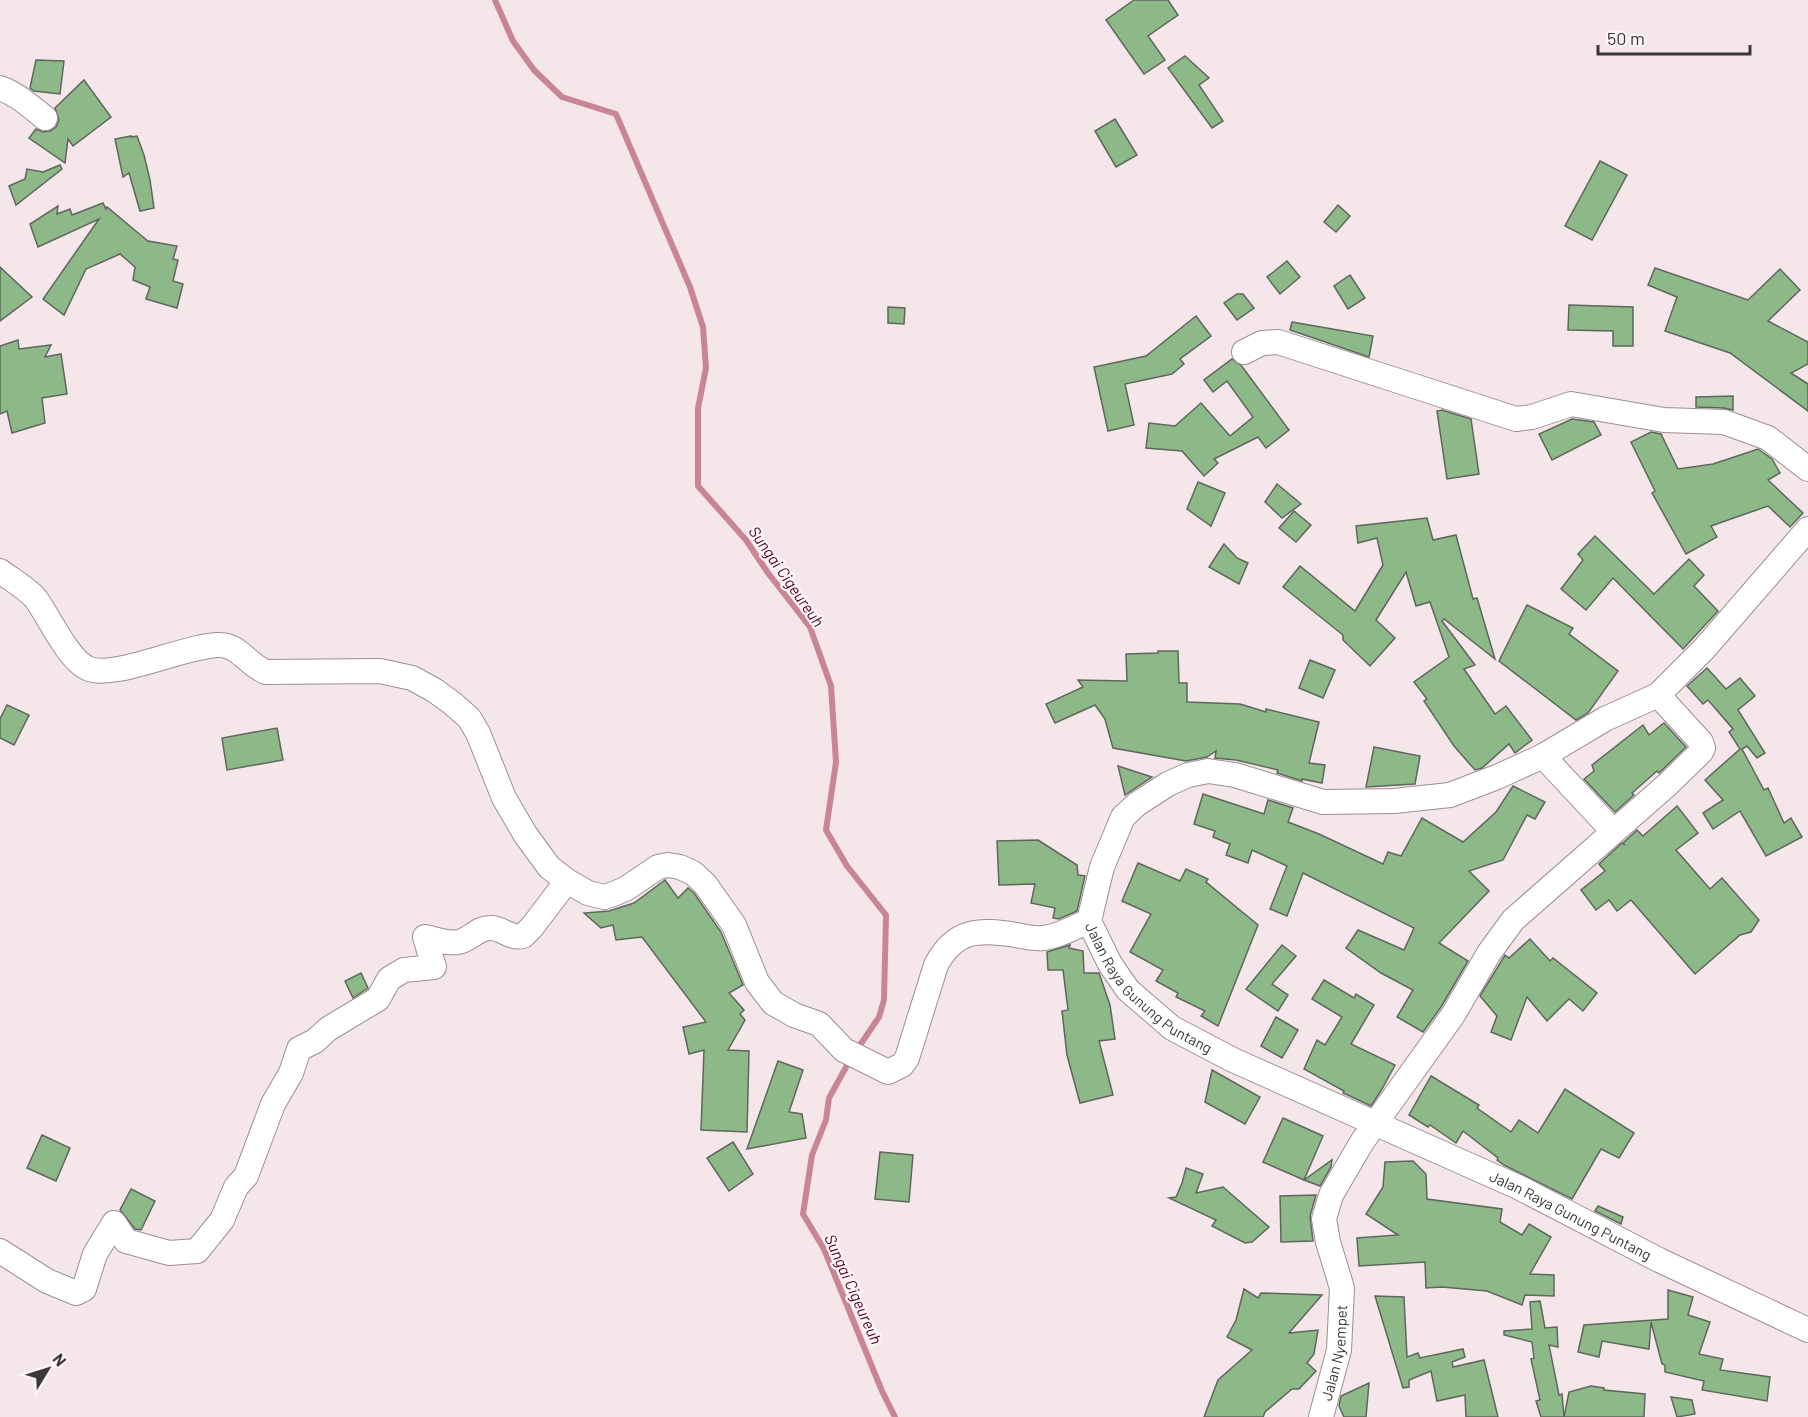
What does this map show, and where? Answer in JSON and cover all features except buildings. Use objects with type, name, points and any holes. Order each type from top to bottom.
[{"type":"street","points":[[0,88],[7,90],[45,118]]},
{"type":"street","points":[[1244,352],[1262,343],[1278,342],[1516,419],[1532,417],[1571,404],[1664,420],[1724,422],[1768,438],[1808,469]]},
{"type":"street","name":"Jalan Raya Gunung Puntang","points":[[1808,529],[1704,649],[1658,695],[1605,718],[1543,756],[1497,777],[1450,795],[1395,801],[1323,802],[1235,774],[1208,771],[1168,784],[1137,804],[1123,817],[1102,867],[1089,921],[1110,964],[1128,990],[1172,1028],[1233,1060],[1518,1187],[1659,1260],[1808,1329]]},
{"type":"street","points":[[0,571],[31,594],[77,661],[92,671],[100,672],[134,666],[221,645],[235,650],[252,665],[266,672],[380,671],[412,678],[452,702],[469,718],[478,733],[504,798],[525,834],[549,867],[588,893],[604,897],[622,891],[658,867],[668,865],[680,867],[693,873],[705,884],[734,925],[757,982],[764,993],[783,1010],[824,1027],[836,1043],[857,1057],[888,1072],[902,1065],[908,1058],[936,965],[951,943],[963,936],[992,931],[1045,938],[1089,921]]},
{"type":"street","name":"Jalan Nyempet","points":[[1321,1417],[1339,1350],[1342,1288],[1328,1242],[1324,1219],[1331,1195],[1376,1123],[1453,1015],[1489,953],[1513,920],[1667,785],[1701,752],[1701,742],[1658,695]]},
{"type":"street","points":[[1543,756],[1613,831]]},
{"type":"street","points":[[0,1251],[47,1281],[76,1293],[84,1289],[95,1254],[114,1223],[126,1241],[169,1253],[197,1251],[222,1220],[236,1187],[246,1176],[273,1104],[291,1072],[299,1049],[378,999],[389,980],[404,970],[434,966],[425,938],[457,942],[465,940],[478,931],[490,928],[512,936],[523,936],[567,881]]},
{"type":"waterway","name":"Sungai Cigeureuh","points":[[495,0],[513,41],[534,70],[562,97],[616,114],[690,287],[703,327],[706,368],[698,408],[698,486],[746,540],[768,573],[810,627],[831,686],[836,762],[826,830],[847,866],[886,915],[884,1000],[879,1017],[856,1051]]},
{"type":"waterway","name":"Sungai Cigeureuh","points":[[850,1060],[829,1098],[826,1120],[812,1155],[803,1214],[824,1249],[882,1391],[895,1417]]}]
